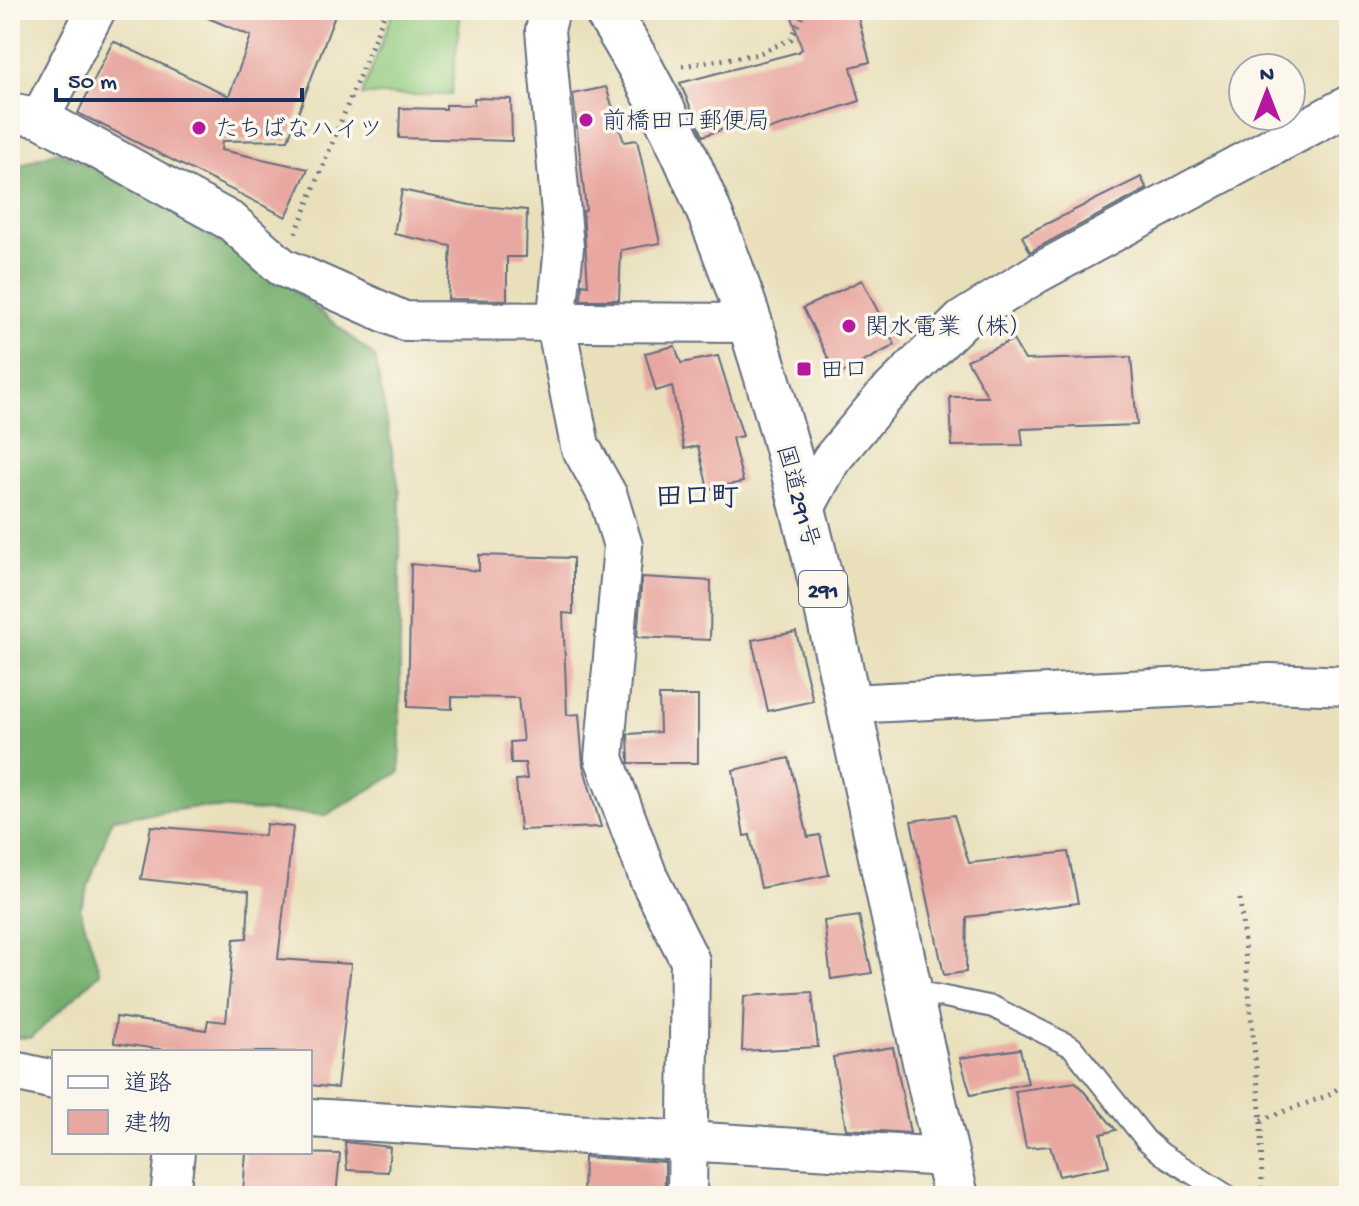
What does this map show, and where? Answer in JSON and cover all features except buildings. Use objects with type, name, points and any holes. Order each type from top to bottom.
[{"type":"highway","name":"国道291号","points":[[606,10],[645,72],[716,223],[751,323],[804,510],[951,1176]]},
{"type":"street","points":[[96,10],[25,115],[232,222],[282,267],[404,321],[751,323]]},
{"type":"street","points":[[550,10],[545,30],[564,247],[556,324],[580,446],[608,496],[623,546],[604,758],[649,879],[690,961],[687,1196]]},
{"type":"street","points":[[804,510],[831,460],[872,411],[962,320],[1036,274],[1349,105]]},
{"type":"street","points":[[849,704],[1270,683],[1349,686]]},
{"type":"street","points":[[10,1070],[52,1080]]},
{"type":"street","points":[[312,1118],[686,1140],[951,1176]]},
{"type":"street","points":[[170,1196],[175,1154]]},
{"type":"lane","points":[[911,990],[993,1007],[1072,1047],[1146,1140],[1162,1154],[1228,1196]]},
{"type":"path","points":[[282,267],[386,10]]},
{"type":"path","points":[[645,72],[758,54],[791,39],[805,10]]},
{"type":"path","points":[[1240,899],[1261,1120],[1262,1196]]},
{"type":"path","points":[[1261,1120],[1329,1095],[1349,1080]]},
{"type":"green space","points":[[394,10],[461,10],[451,95],[362,95]]},
{"type":"green space","points":[[57,151],[154,197],[192,226],[282,280],[375,357],[400,494],[400,772],[326,815],[197,807],[112,819],[80,909],[100,973],[31,1038],[10,1037],[10,169]]},
{"type":"place","name":"前橋田口郵便局","points":[[586,120]]},
{"type":"place","name":"たちばなハイツ","points":[[199,128]]},
{"type":"place","name":"関水電業（株）","points":[[849,326]]},
{"type":"place","name":"田口","points":[[804,369]]},
{"type":"district","name":"田口町","points":[[697,495]]}]
